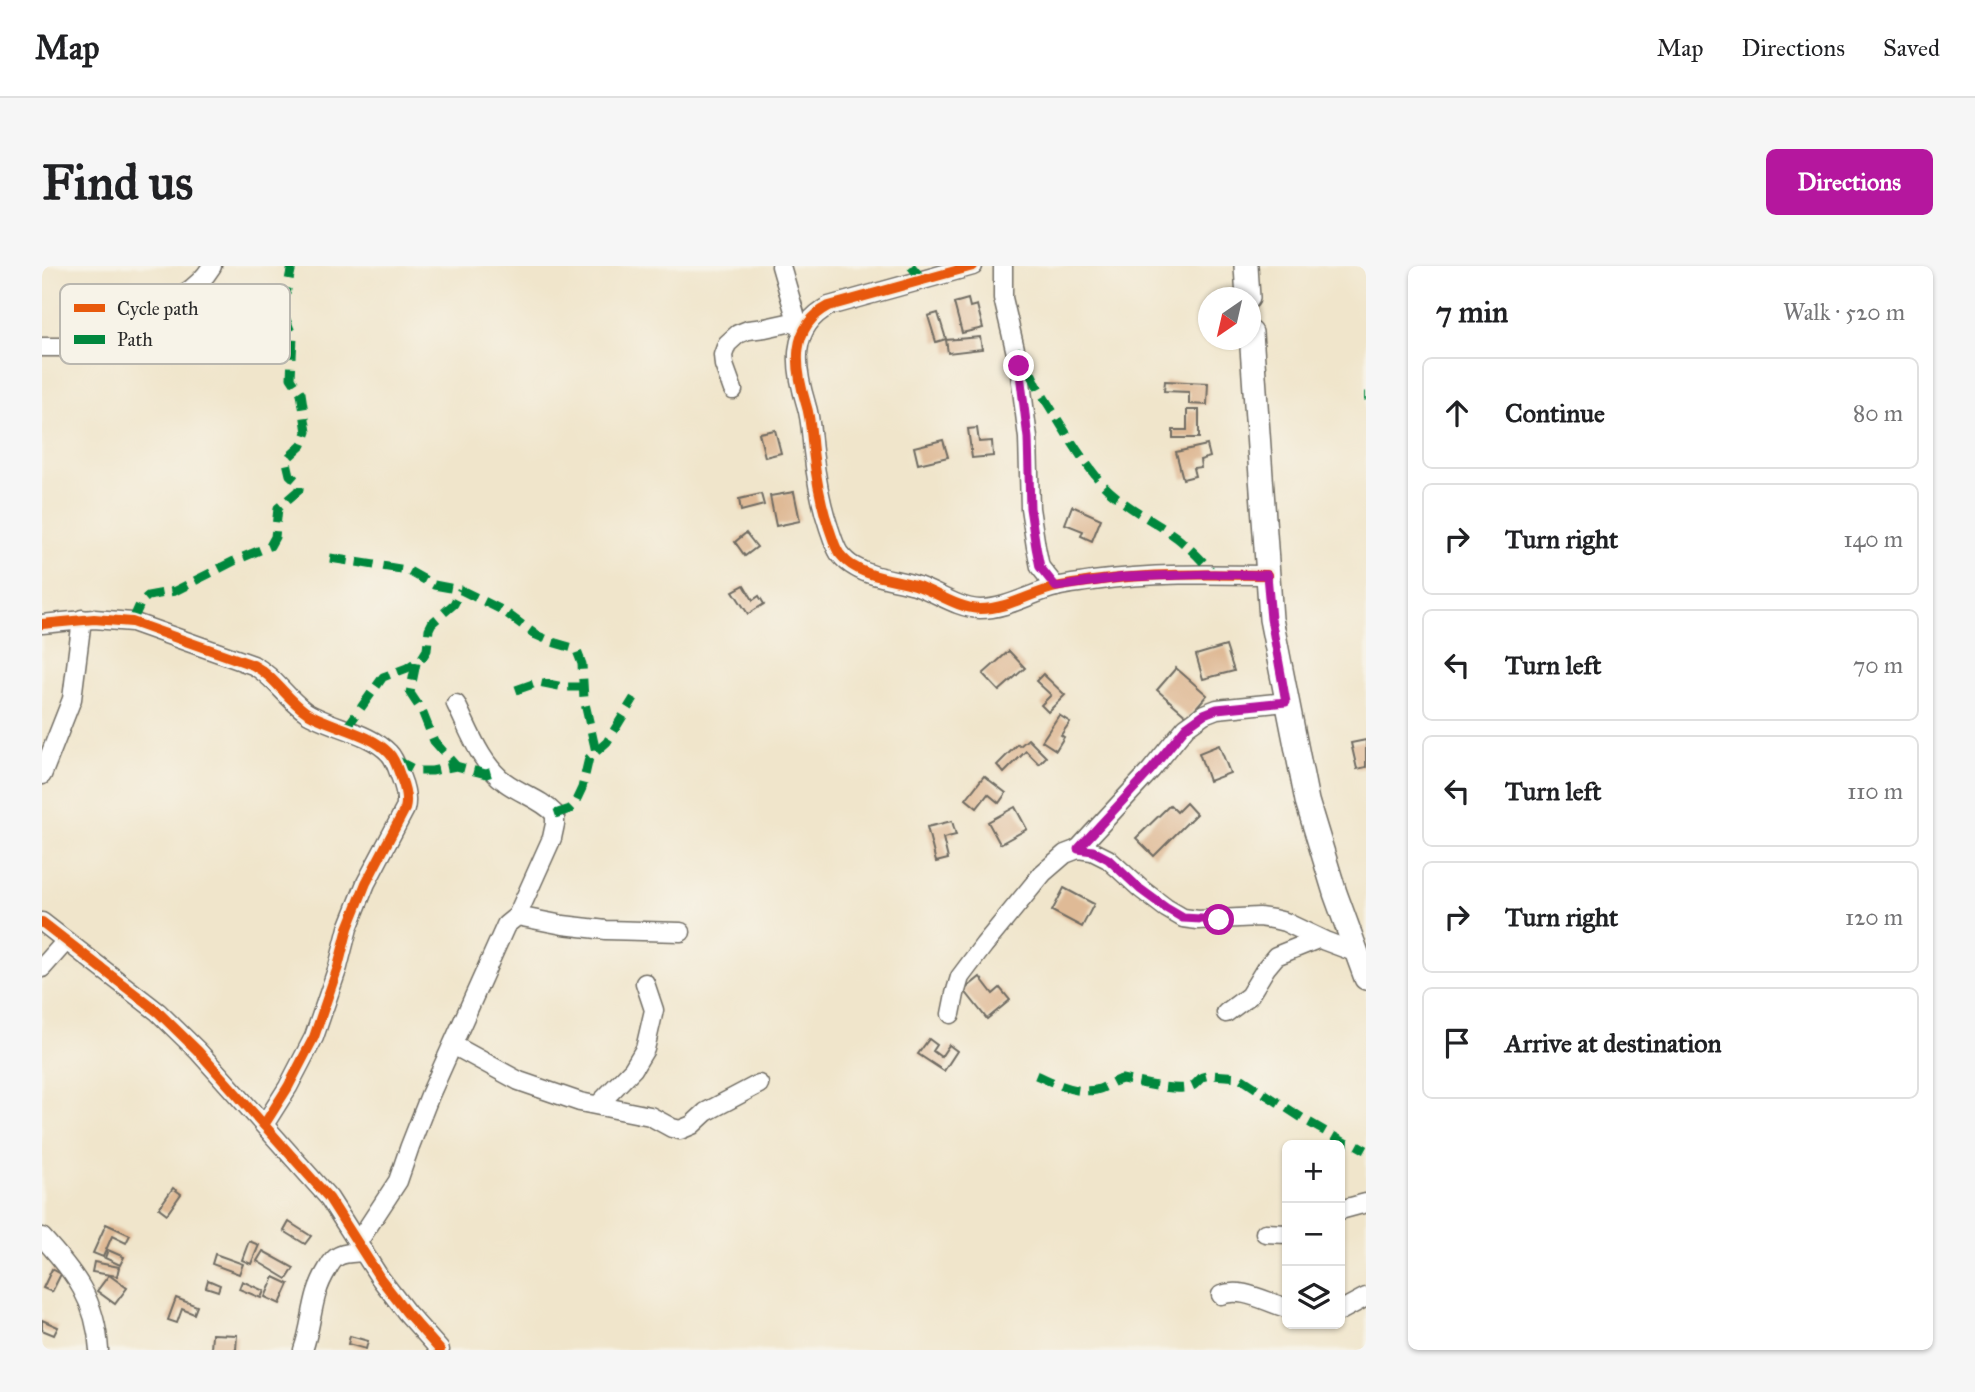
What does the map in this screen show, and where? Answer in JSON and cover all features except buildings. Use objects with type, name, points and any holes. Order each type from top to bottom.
[{"type":"main road","points":[[1246,266],[1247,287]]},
{"type":"main road","points":[[1252,350],[1271,619],[1286,702],[1311,813],[1335,893],[1366,978]]},
{"type":"street","points":[[198,284],[212,266]]},
{"type":"street","points":[[781,266],[800,328],[798,376],[811,418],[813,454],[821,504],[834,544],[853,566],[978,609],[994,607],[1056,587],[1125,577],[1267,575]]},
{"type":"street","points":[[733,390],[723,355],[727,344],[738,334],[765,328],[800,328],[817,312],[829,306],[973,266]]},
{"type":"street","points":[[1003,266],[1003,298],[1018,358],[1028,438],[1030,508],[1036,547],[1040,567],[1056,587]]},
{"type":"street","points":[[42,347],[60,346]]},
{"type":"street","points":[[42,624],[82,619],[132,622],[253,665],[268,675],[304,711],[374,742],[388,752],[401,777],[407,802],[405,809],[366,883],[348,928],[314,1037],[264,1125]]},
{"type":"street","points":[[42,775],[72,699],[82,619]]},
{"type":"street","points":[[951,1014],[960,977],[984,945],[1043,873],[1065,854],[1078,849],[1151,770],[1186,727],[1204,714],[1217,709],[1286,702]]},
{"type":"street","points":[[303,1350],[318,1283],[333,1260],[361,1247],[398,1181],[410,1146],[506,925],[517,916],[552,838],[555,814],[540,801],[514,788],[493,772],[456,704]]},
{"type":"street","points":[[1078,849],[1093,851],[1108,859],[1140,889],[1183,918],[1273,919],[1357,953]]},
{"type":"street","points":[[517,916],[606,930],[681,932]]},
{"type":"street","points":[[42,922],[158,1012],[198,1051],[329,1198],[407,1313],[440,1350]]},
{"type":"street","points":[[1226,1013],[1249,996],[1276,956],[1318,939]]},
{"type":"street","points":[[42,968],[66,941]]},
{"type":"street","points":[[597,1105],[633,1069],[645,1049],[654,1010],[645,983]]},
{"type":"street","points":[[453,1045],[519,1081],[580,1102],[650,1116],[680,1130],[692,1125],[706,1112],[759,1084]]},
{"type":"street","points":[[1345,1209],[1366,1203]]},
{"type":"street","points":[[1265,1233],[1282,1234]]},
{"type":"street","points":[[42,1237],[62,1259],[83,1291],[94,1315],[99,1350]]},
{"type":"street","points":[[1221,1295],[1241,1292],[1282,1307]]},
{"type":"street","points":[[1345,1308],[1366,1297]]},
{"type":"marked path","points":[[288,284],[292,266]]},
{"type":"marked path","points":[[911,266],[922,279]]},
{"type":"marked path","points":[[132,622],[141,602],[148,596],[175,591],[270,546],[275,537],[278,508],[299,490],[299,483],[290,475],[287,462],[302,445],[307,432],[301,393],[291,378],[293,337],[290,330]]},
{"type":"marked path","points":[[1016,350],[1027,364],[1068,436],[1099,480],[1126,504],[1181,541],[1214,574]]},
{"type":"marked path","points":[[330,558],[407,570],[434,585],[461,590],[502,610],[536,635],[573,648],[582,664],[584,699],[596,752]]},
{"type":"marked path","points":[[345,730],[383,677],[407,668],[422,658],[427,650],[432,623],[454,604],[461,590]]},
{"type":"marked path","points":[[416,663],[410,693],[422,711],[434,741],[456,766]]},
{"type":"marked path","points":[[516,690],[539,682],[563,687],[583,687]]},
{"type":"marked path","points":[[555,814],[574,805],[582,788],[589,758],[607,742],[634,698]]},
{"type":"marked path","points":[[396,760],[417,771],[456,766],[486,774],[493,772]]},
{"type":"marked path","points":[[1036,1075],[1065,1087],[1088,1091],[1100,1089],[1122,1079],[1180,1088],[1194,1085],[1202,1077],[1210,1075],[1239,1077],[1305,1120],[1347,1144],[1366,1150]]},
{"type":"cycle path","points":[[973,266],[829,306],[816,315],[801,337],[798,349],[799,376],[809,415],[819,490],[833,540],[842,557],[869,574],[915,585],[955,603],[980,609],[1009,604],[1061,586],[1114,578],[1267,575]]},
{"type":"cycle path","points":[[42,624],[94,619],[132,622],[253,665],[306,712],[371,740],[393,758],[406,793],[405,809],[366,883],[348,928],[314,1037],[264,1125]]},
{"type":"cycle path","points":[[42,922],[158,1012],[198,1051],[329,1198],[380,1278],[440,1350]]},
{"type":"route","points":[[1019,366],[1028,438],[1030,508],[1036,547],[1040,567],[1056,587],[1125,577],[1267,575],[1271,619],[1286,702],[1217,709],[1204,714],[1186,727],[1168,746],[1151,770],[1078,849],[1093,851],[1108,859],[1140,889],[1183,918],[1219,920]]}]
